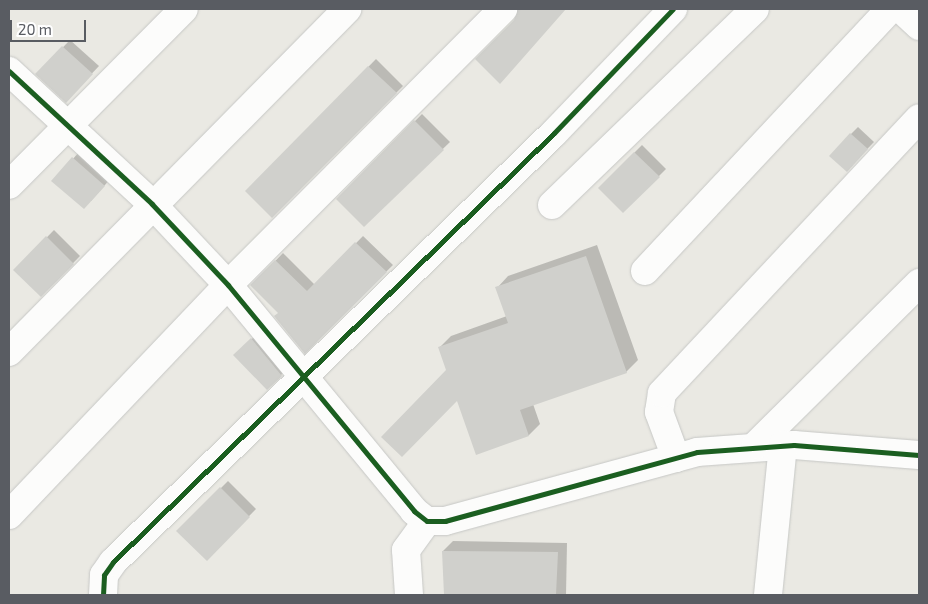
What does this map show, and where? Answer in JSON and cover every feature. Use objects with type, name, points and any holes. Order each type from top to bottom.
[{"type":"street","points":[[9,185],[184,9]]},
{"type":"street","points":[[9,352],[152,204],[347,9]]},
{"type":"street","points":[[9,515],[228,285],[503,9]]},
{"type":"street","points":[[103,595],[104,575],[113,562],[554,133],[674,9]]},
{"type":"street","points":[[552,205],[755,9]]},
{"type":"street","points":[[645,271],[890,9]]},
{"type":"street","points":[[902,9],[919,26]]},
{"type":"street","points":[[9,71],[69,124],[152,204],[228,285],[414,511],[427,521],[445,522],[676,458],[756,445],[916,452]]},
{"type":"street","points":[[676,458],[659,412],[662,393],[919,118]]},
{"type":"street","points":[[756,445],[919,284]]},
{"type":"street","points":[[768,595],[783,445]]},
{"type":"street","points":[[409,595],[406,550],[427,521]]},
{"type":"building","points":[[518,9],[566,9],[500,84],[475,59],[514,20]]},
{"type":"building","points":[[62,46],[93,74],[66,103],[35,74]]},
{"type":"building","points":[[368,66],[397,93],[272,218],[245,191]]},
{"type":"building","points":[[414,120],[444,150],[364,227],[336,199]]},
{"type":"building","points":[[850,133],[868,149],[847,172],[829,156]]},
{"type":"building","points":[[634,152],[660,177],[623,213],[598,188]]},
{"type":"building","points":[[72,157],[105,186],[84,209],[51,181]]},
{"type":"building","points":[[46,236],[74,264],[41,297],[13,270]]},
{"type":"building","points":[[355,242],[387,272],[305,354],[274,316],[278,313],[250,285],[275,260],[307,291]]},
{"type":"building","points":[[586,256],[627,373],[520,410],[529,436],[476,455],[457,401],[402,457],[381,437],[446,370],[438,347],[508,323],[495,287]]},
{"type":"building","points":[[251,338],[282,376],[267,390],[233,355]]},
{"type":"building","points":[[220,487],[250,517],[207,561],[176,531]]},
{"type":"building","points":[[442,551],[558,552],[556,595],[444,595]]},
{"type":"cycle path","points":[[103,595],[104,575],[113,562],[554,133],[673,9]]},
{"type":"cycle path","points":[[9,71],[152,204],[228,285],[414,511],[427,521],[445,521],[697,452],[794,445],[919,455]]}]
